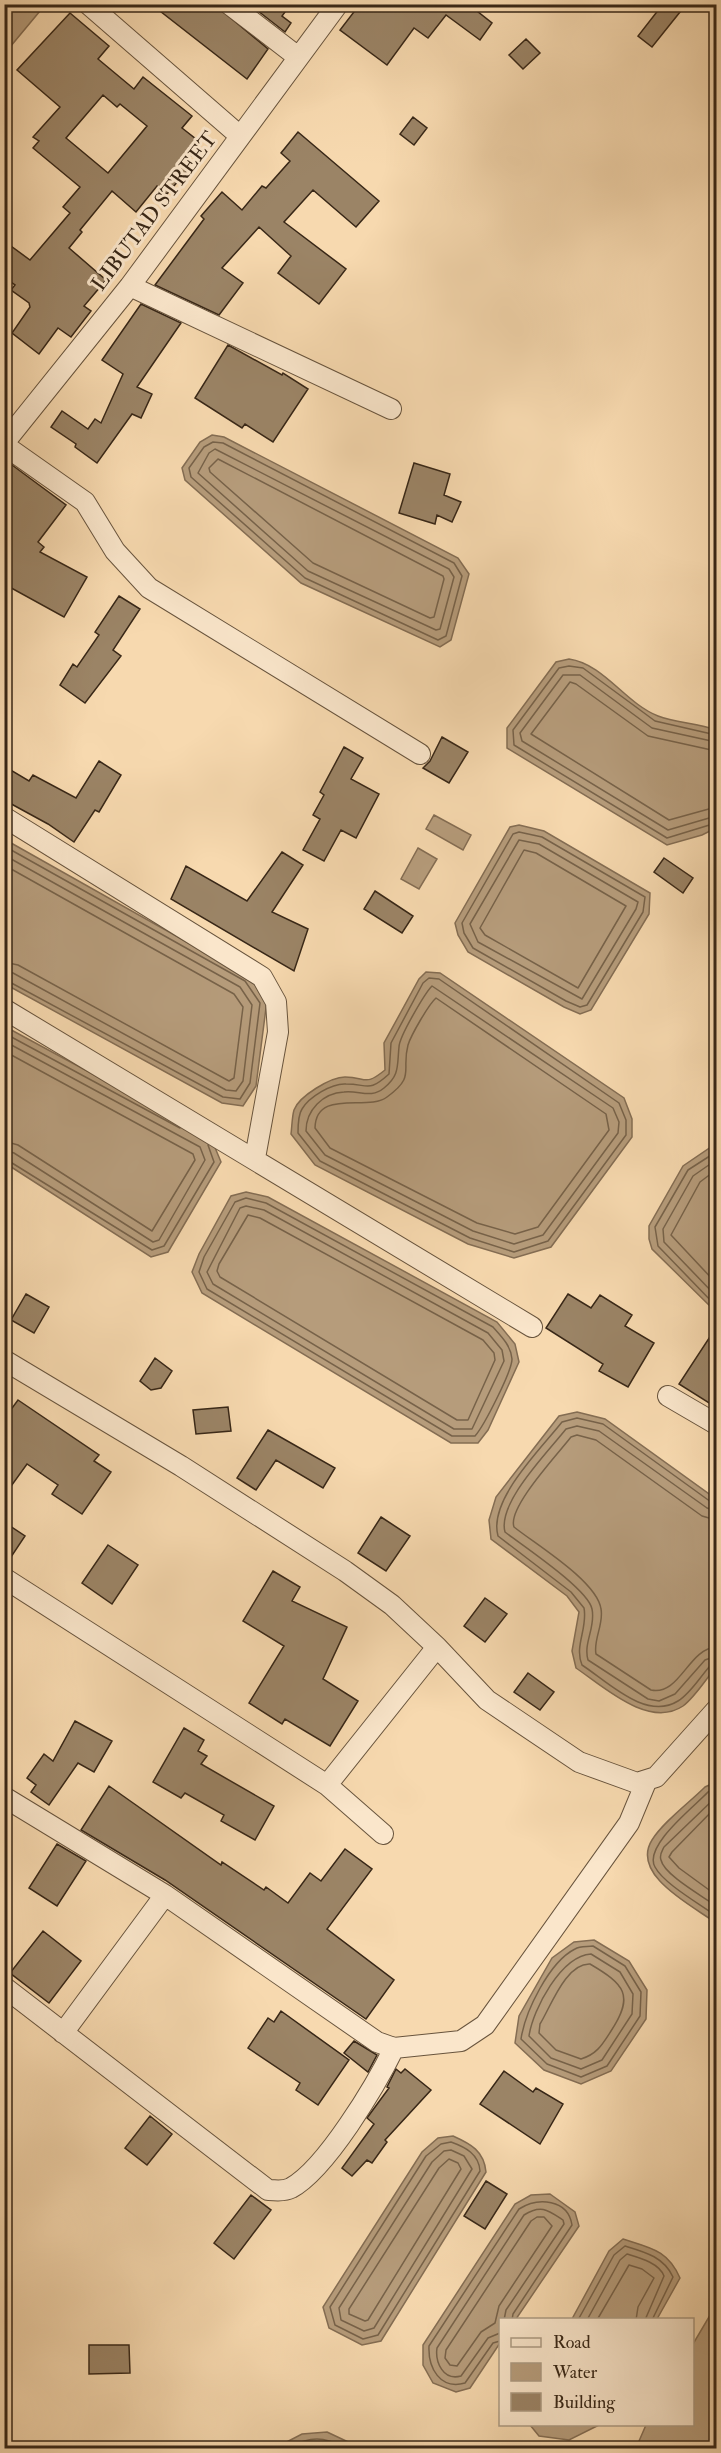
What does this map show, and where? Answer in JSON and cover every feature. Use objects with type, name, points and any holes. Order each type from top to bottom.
[{"type":"street","points":[[88,4],[240,136]]},
{"type":"street","points":[[229,4],[298,57]]},
{"type":"street","name":"LIBUTAD STREET","points":[[4,444],[130,286],[298,57],[330,8]]},
{"type":"street","points":[[130,286],[391,409]]},
{"type":"street","points":[[4,444],[85,502],[115,551],[149,588],[420,754]]},
{"type":"street","points":[[4,817],[262,977],[276,1002],[278,1032],[255,1158]]},
{"type":"street","points":[[4,1009],[255,1158],[532,1327]]},
{"type":"street","points":[[4,1360],[181,1466],[345,1572],[392,1605],[437,1647],[487,1700],[579,1762],[618,1778],[637,1783],[646,1782],[656,1777],[717,1710]]},
{"type":"street","points":[[668,1396],[717,1424]]},
{"type":"street","points":[[4,1578],[327,1785],[382,1834]]},
{"type":"street","points":[[327,1785],[437,1647]]},
{"type":"street","points":[[4,1797],[165,1894],[376,2042],[394,2048],[461,2041],[484,2025],[629,1823],[646,1782]]},
{"type":"street","points":[[63,2033],[165,1894]]},
{"type":"street","points":[[4,1987],[268,2190],[281,2191],[291,2188],[311,2171],[350,2123],[378,2080],[394,2048]]},
{"type":"water","points":[[4,5],[45,5],[10,47],[5,49]]},
{"type":"water","points":[[212,435],[224,437],[458,558],[469,574],[451,640],[440,647],[301,583],[185,480],[182,468],[200,442]]},
{"type":"water","points":[[569,659],[593,668],[635,702],[658,716],[716,730],[716,828],[702,835],[667,845],[507,748],[507,728],[556,662]]},
{"type":"water","points":[[434,815],[471,835],[463,850],[426,829]]},
{"type":"water","points":[[519,825],[544,831],[650,893],[649,914],[591,1010],[580,1014],[468,952],[458,935],[455,923],[510,827]]},
{"type":"water","points":[[4,839],[249,977],[267,1000],[256,1086],[243,1106],[222,1103],[5,984]]},
{"type":"water","points":[[418,848],[437,859],[419,889],[401,879]]},
{"type":"water","points":[[426,972],[440,973],[624,1098],[632,1119],[632,1137],[551,1247],[514,1258],[468,1244],[315,1165],[291,1134],[294,1110],[302,1099],[316,1088],[332,1080],[345,1077],[369,1080],[385,1070],[384,1043],[419,979]]},
{"type":"water","points":[[4,1026],[211,1138],[221,1162],[168,1252],[151,1257],[5,1163]]},
{"type":"water","points":[[716,1146],[716,1312],[652,1249],[649,1226],[683,1166]]},
{"type":"water","points":[[246,1192],[268,1197],[497,1322],[515,1344],[519,1362],[488,1430],[478,1443],[451,1443],[202,1293],[192,1272],[199,1254],[231,1196]]},
{"type":"water","points":[[577,1412],[605,1419],[716,1499],[716,1667],[683,1706],[670,1712],[656,1712],[627,1703],[576,1668],[572,1651],[579,1612],[567,1596],[491,1539],[489,1520],[496,1497],[559,1416]]},
{"type":"water","points":[[716,1782],[716,1923],[667,1888],[649,1865],[647,1853],[652,1840],[663,1826],[705,1787]]},
{"type":"water","points":[[594,1940],[629,1961],[647,1990],[646,2019],[611,2071],[581,2084],[544,2070],[515,2043],[519,2016],[552,1958],[574,1942]]},
{"type":"water","points":[[453,2136],[476,2149],[483,2159],[486,2172],[381,2341],[362,2345],[329,2328],[323,2307],[422,2152],[438,2138]]},
{"type":"water","points":[[550,2194],[575,2212],[579,2226],[517,2318],[499,2318],[499,2344],[470,2388],[456,2392],[433,2383],[423,2365],[423,2345],[515,2204],[531,2195]]},
{"type":"water","points":[[623,2239],[658,2251],[670,2261],[680,2278],[658,2318],[573,2318],[609,2251]]},
{"type":"water","points":[[716,2305],[716,2448],[636,2448],[646,2426],[694,2426],[694,2342]]},
{"type":"water","points":[[531,2426],[597,2426],[569,2440],[539,2436]]},
{"type":"water","points":[[327,2432],[361,2448],[275,2448],[302,2434]]},
{"type":"building","points":[[151,4],[214,4],[268,49],[247,79]]},
{"type":"building","points":[[249,4],[291,4],[282,16],[291,23],[285,32]]},
{"type":"building","points":[[360,4],[468,4],[492,23],[480,40],[446,15],[428,38],[414,28],[387,65],[340,30]]},
{"type":"building","points":[[663,4],[671,4],[680,12],[652,47],[638,36]]},
{"type":"building","points":[[70,13],[109,46],[98,59],[134,89],[143,77],[192,116],[182,128],[201,143],[187,161],[192,165],[167,194],[157,186],[136,212],[112,191],[80,230],[82,232],[69,248],[106,280],[84,306],[91,311],[71,337],[58,328],[39,354],[12,333],[30,307],[29,303],[11,290],[15,285],[4,277],[4,241],[30,260],[70,213],[63,207],[80,187],[33,148],[39,141],[33,137],[60,107],[17,70]],"holes":[[[103,95],[117,107],[120,104],[147,126],[108,173],[66,138]]]},
{"type":"building","points":[[526,39],[540,53],[523,69],[509,55]]},
{"type":"building","points":[[413,117],[427,128],[414,145],[400,134]]},
{"type":"building","points":[[298,132],[379,201],[356,227],[313,190],[284,222],[346,269],[319,304],[278,273],[291,256],[259,227],[222,268],[243,283],[219,315],[155,285],[204,219],[201,216],[222,192],[242,210],[262,186],[266,188],[290,161],[281,153]]},
{"type":"building","points":[[141,304],[181,323],[137,387],[152,394],[141,418],[132,414],[97,463],[75,447],[76,444],[51,427],[62,411],[88,429],[95,419],[101,423],[123,374],[102,360]]},
{"type":"building","points":[[228,345],[282,375],[283,373],[308,389],[273,442],[245,424],[242,428],[195,398]]},
{"type":"building","points":[[414,463],[450,474],[444,495],[461,502],[452,522],[437,515],[435,524],[399,513]]},
{"type":"building","points":[[12,465],[66,505],[38,542],[44,547],[40,552],[87,577],[64,617],[4,584],[4,475]]},
{"type":"building","points":[[119,596],[140,609],[113,650],[121,656],[85,703],[60,685],[73,664],[77,667],[99,635],[95,632]]},
{"type":"building","points":[[442,737],[468,752],[449,783],[423,768],[430,761]]},
{"type":"building","points":[[344,747],[363,758],[351,779],[379,794],[356,838],[341,830],[324,861],[303,850],[320,819],[313,815],[324,795],[320,792]]},
{"type":"building","points":[[99,761],[121,775],[99,812],[95,810],[74,842],[48,824],[4,800],[4,766],[29,781],[33,775],[76,798]]},
{"type":"building","points":[[282,852],[303,865],[272,912],[308,929],[294,971],[171,899],[186,866],[247,901]]},
{"type":"building","points":[[664,858],[693,878],[683,893],[654,872]]},
{"type":"building","points":[[375,891],[413,916],[402,933],[364,909]]},
{"type":"building","points":[[26,1294],[49,1307],[34,1333],[11,1320]]},
{"type":"building","points":[[568,1294],[591,1308],[600,1295],[632,1315],[625,1326],[654,1343],[628,1387],[599,1371],[603,1364],[546,1328]]},
{"type":"building","points":[[717,1326],[717,1408],[679,1384]]},
{"type":"building","points":[[155,1358],[172,1371],[161,1388],[151,1390],[140,1381]]},
{"type":"building","points":[[18,1400],[99,1455],[94,1461],[111,1472],[82,1514],[52,1494],[58,1485],[27,1464],[4,1496],[4,1419]]},
{"type":"building","points":[[228,1407],[231,1431],[196,1434],[193,1410]]},
{"type":"building","points":[[268,1430],[335,1468],[323,1488],[276,1460],[256,1490],[237,1478]]},
{"type":"building","points":[[381,1517],[410,1536],[386,1571],[358,1553]]},
{"type":"building","points":[[4,1522],[25,1536],[5,1566],[4,1566]]},
{"type":"building","points":[[108,1545],[138,1565],[112,1604],[82,1583]]},
{"type":"building","points":[[273,1571],[300,1587],[292,1601],[347,1627],[323,1679],[358,1701],[330,1746],[285,1719],[282,1724],[249,1703],[284,1646],[243,1621]]},
{"type":"building","points":[[485,1598],[507,1614],[485,1642],[464,1626]]},
{"type":"building","points":[[528,1673],[554,1692],[540,1710],[514,1692]]},
{"type":"building","points":[[75,1721],[112,1741],[94,1772],[78,1763],[49,1805],[31,1792],[36,1785],[27,1778],[44,1754],[53,1761]]},
{"type":"building","points":[[184,1728],[204,1740],[198,1751],[207,1756],[201,1764],[274,1806],[255,1840],[221,1821],[224,1815],[185,1793],[181,1798],[153,1782]]},
{"type":"building","points":[[109,1786],[221,1865],[222,1862],[264,1890],[266,1887],[288,1903],[310,1873],[321,1881],[345,1849],[372,1869],[327,1929],[394,1980],[366,2019],[165,1880],[81,1830]]},
{"type":"building","points":[[57,1844],[86,1861],[57,1906],[29,1888]]},
{"type":"building","points":[[43,1931],[81,1961],[49,2003],[10,1973]]},
{"type":"building","points":[[281,2011],[349,2060],[318,2105],[296,2090],[300,2083],[248,2048],[268,2018],[274,2022]]},
{"type":"building","points":[[354,2041],[377,2055],[368,2072],[344,2053]]},
{"type":"building","points":[[396,2069],[401,2073],[405,2069],[431,2090],[385,2140],[387,2142],[372,2163],[367,2160],[352,2176],[342,2168],[374,2124],[367,2118],[389,2088],[387,2087]]},
{"type":"building","points":[[504,2071],[533,2092],[536,2088],[563,2104],[540,2144],[480,2104]]},
{"type":"building","points":[[150,2116],[172,2134],[147,2165],[125,2148]]},
{"type":"building","points":[[486,2181],[507,2194],[485,2229],[464,2216]]},
{"type":"building","points":[[251,2195],[271,2210],[234,2259],[214,2243]]},
{"type":"building","points":[[89,2345],[129,2345],[130,2373],[89,2374]]}]
